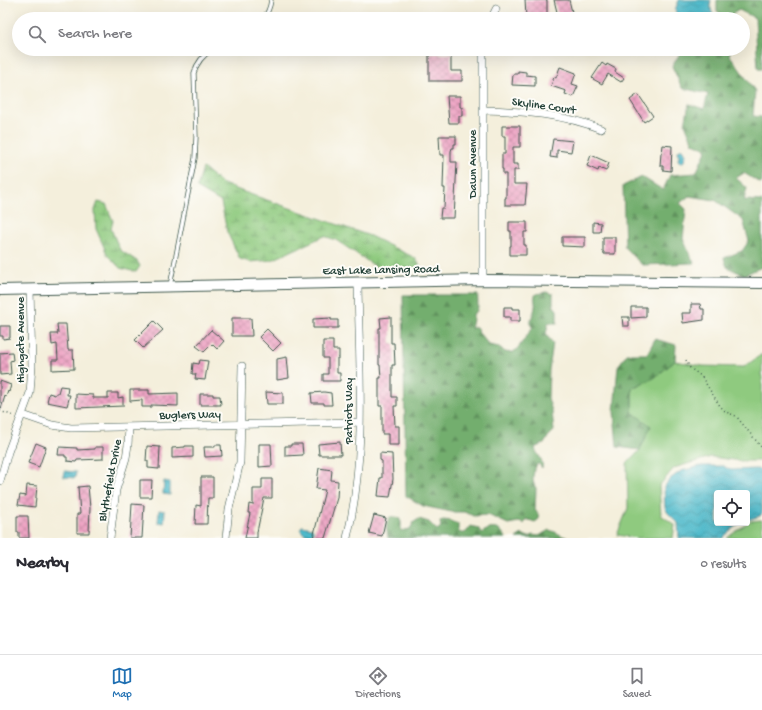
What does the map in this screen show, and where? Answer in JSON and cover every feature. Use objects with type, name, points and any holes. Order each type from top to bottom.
[{"type":"main road","name":"East Lake Lansing Road","points":[[0,290],[483,280],[762,283]]},
{"type":"street","name":"Dawn Avenue","points":[[483,56],[483,280]]},
{"type":"street","name":"Skyline Court","points":[[483,110],[521,111],[549,114],[580,121],[601,129]]},
{"type":"street","name":"Patriots Way","points":[[348,538],[356,498],[359,468],[360,422],[358,283]]},
{"type":"street","name":"Highgate Avenue","points":[[0,481],[8,452],[30,393],[32,366],[30,290]]},
{"type":"street","points":[[226,538],[229,509],[240,462],[242,424],[242,366]]},
{"type":"street","name":"Buglers Way","points":[[22,417],[70,428],[360,422]]},
{"type":"street","name":"Blythefield Drive","points":[[110,538],[116,490],[126,458],[129,427]]},
{"type":"lane","points":[[268,12],[271,0]]},
{"type":"lane","points":[[170,287],[195,158],[196,137],[194,73],[202,56]]},
{"type":"path","points":[[686,360],[690,368],[701,376],[720,406],[726,412],[736,416],[762,448]]},
{"type":"path","points":[[0,410],[22,417]]},
{"type":"green space","points":[[717,0],[762,0],[762,69],[758,69],[755,18],[750,16],[750,12],[743,12],[739,10],[736,12],[717,11]]},
{"type":"green space","points":[[678,56],[730,56],[755,91],[753,116],[762,117],[762,182],[760,183],[744,173],[736,178],[747,188],[744,200],[762,201],[762,267],[744,275],[727,267],[724,258],[742,251],[749,241],[743,220],[715,200],[689,196],[680,203],[686,209],[683,239],[694,263],[642,265],[625,248],[623,186],[642,177],[663,190],[670,175],[696,173],[707,149],[693,143],[685,124],[689,104],[704,109],[708,94],[682,88],[672,66]]},
{"type":"green space","points":[[203,168],[221,183],[370,236],[415,258],[421,267],[381,270],[336,240],[324,236],[272,260],[250,262],[240,259],[227,232],[221,202],[197,188]]},
{"type":"green space","points":[[98,202],[106,204],[113,221],[111,229],[120,250],[137,261],[140,266],[136,272],[120,268],[108,256],[96,229],[95,210]]},
{"type":"green space","points":[[546,292],[553,294],[553,305],[557,310],[557,323],[548,323],[546,335],[553,343],[549,370],[548,398],[552,411],[554,431],[544,444],[536,447],[535,449],[542,465],[542,468],[539,464],[537,464],[533,476],[533,482],[536,488],[535,510],[539,519],[535,522],[526,519],[524,524],[519,522],[508,524],[488,515],[474,516],[464,512],[452,512],[423,506],[406,496],[403,295],[478,295],[478,309],[473,314],[471,329],[474,327],[477,328],[478,332],[489,345],[499,347],[505,352],[512,353],[518,348],[533,327],[531,326],[531,320],[536,294]]},
{"type":"green space","points":[[655,339],[676,345],[675,361],[654,378],[632,388],[632,412],[651,426],[640,450],[617,447],[614,411],[618,366],[627,354],[647,354]]},
{"type":"green space","points":[[762,354],[762,461],[741,461],[711,457],[674,468],[659,486],[661,515],[675,525],[673,538],[638,538],[617,535],[628,508],[627,464],[640,450],[632,412],[632,388],[654,378],[675,361],[703,366],[744,367]]},
{"type":"green space","points":[[390,517],[399,518],[401,522],[401,531],[410,529],[414,522],[419,519],[429,522],[437,530],[441,527],[440,522],[443,520],[458,524],[458,530],[460,533],[466,532],[471,526],[478,528],[482,533],[488,529],[498,530],[504,534],[506,538],[388,538],[387,525]]},
{"type":"green space","points":[[762,520],[762,538],[727,538],[743,526],[750,526],[750,521]]},
{"type":"green space","points":[[549,530],[568,538],[516,538],[522,534],[528,537],[531,537],[532,535],[539,536]]},
{"type":"water","points":[[679,0],[711,0],[710,5],[712,12],[676,12]]},
{"type":"water","points":[[681,148],[686,155],[684,161],[681,163],[678,160],[678,151]]},
{"type":"water","points":[[701,466],[723,466],[731,470],[762,470],[762,513],[760,516],[750,519],[750,490],[714,490],[714,526],[736,526],[723,538],[679,538],[678,523],[665,508],[664,487],[670,479],[681,471]]},
{"type":"water","points":[[64,471],[76,472],[75,478],[64,477]]},
{"type":"water","points":[[164,481],[170,482],[170,495],[163,494]]},
{"type":"water","points":[[159,510],[165,511],[164,523],[158,522]]},
{"type":"water","points":[[302,526],[312,528],[313,533],[309,535],[304,534],[300,529]]},
{"type":"building","points":[[525,0],[547,0],[547,12],[526,12]]},
{"type":"building","points":[[554,0],[569,0],[572,12],[557,12]]},
{"type":"building","points":[[429,56],[451,56],[451,71],[462,71],[462,81],[429,81]]},
{"type":"building","points":[[602,63],[616,69],[615,72],[624,78],[621,82],[608,74],[602,84],[592,78]]},
{"type":"building","points":[[560,67],[576,73],[572,84],[578,86],[573,97],[565,94],[566,91],[551,86]]},
{"type":"building","points":[[518,71],[526,72],[526,75],[535,76],[535,86],[512,85],[513,74],[518,74]]},
{"type":"building","points":[[638,94],[653,116],[644,122],[630,100]]},
{"type":"building","points":[[447,96],[460,96],[462,116],[459,116],[459,123],[449,123]]},
{"type":"building","points":[[502,126],[520,126],[520,147],[513,147],[513,164],[518,164],[518,170],[514,170],[514,184],[527,184],[525,205],[505,205],[506,174],[503,174],[502,169],[502,154],[505,154],[505,136],[502,136]]},
{"type":"building","points":[[439,136],[456,136],[456,144],[454,144],[454,148],[452,148],[451,151],[451,162],[457,162],[454,218],[440,218],[441,208],[444,208],[445,188],[443,188],[444,155],[440,155]]},
{"type":"building","points":[[553,139],[573,141],[571,152],[557,150],[557,158],[550,157]]},
{"type":"building","points":[[663,145],[672,146],[671,171],[663,170],[663,166],[660,166]]},
{"type":"building","points":[[591,155],[609,163],[606,171],[599,168],[598,171],[587,166]]},
{"type":"building","points":[[509,222],[527,222],[527,232],[524,232],[526,255],[510,255],[511,231],[509,231]]},
{"type":"building","points":[[593,222],[601,223],[600,232],[593,232]]},
{"type":"building","points":[[562,237],[585,237],[585,247],[562,246]]},
{"type":"building","points":[[603,237],[615,237],[615,254],[604,254]]},
{"type":"building","points":[[691,304],[700,304],[701,309],[704,309],[704,320],[683,323],[682,313],[691,313]]},
{"type":"building","points":[[504,307],[520,309],[520,321],[510,321],[510,317],[504,317]]},
{"type":"building","points":[[631,307],[646,307],[646,317],[631,318]]},
{"type":"building","points":[[391,317],[391,343],[394,343],[395,365],[392,365],[392,397],[397,397],[397,406],[394,406],[395,426],[399,426],[399,445],[388,445],[388,434],[382,434],[382,406],[379,406],[379,378],[381,378],[379,365],[379,328],[381,328],[380,318]]},
{"type":"building","points":[[622,317],[629,317],[629,326],[623,326]]},
{"type":"building","points":[[232,318],[251,318],[252,336],[232,336]]},
{"type":"building","points":[[331,318],[331,320],[338,320],[338,328],[313,328],[313,319]]},
{"type":"building","points":[[154,321],[163,330],[143,348],[135,340]]},
{"type":"building","points":[[57,324],[66,324],[68,350],[73,350],[74,369],[52,370],[52,360],[58,360],[57,344],[52,345],[51,334],[58,334]]},
{"type":"building","points":[[0,326],[10,326],[10,338],[3,339],[3,336],[0,336]]},
{"type":"building","points":[[267,329],[281,343],[273,351],[259,337]]},
{"type":"building","points":[[211,330],[224,341],[217,349],[212,344],[204,352],[196,346]]},
{"type":"building","points":[[323,341],[333,341],[333,350],[339,350],[339,358],[337,358],[337,373],[340,373],[340,381],[323,381],[323,374],[328,374],[328,358],[323,358]]},
{"type":"building","points":[[12,352],[13,360],[10,361],[11,374],[0,375],[0,353]]},
{"type":"building","points":[[287,357],[289,378],[277,380],[277,359]]},
{"type":"building","points":[[200,360],[208,361],[205,380],[195,379],[196,374],[192,374],[193,363],[199,364]]},
{"type":"building","points":[[0,381],[11,385],[9,392],[8,391],[6,397],[5,396],[1,409],[0,409]]},
{"type":"building","points":[[60,386],[68,387],[67,395],[70,395],[67,406],[47,402],[49,393],[55,395],[58,393]]},
{"type":"building","points":[[130,390],[149,390],[149,394],[178,393],[178,406],[151,405],[151,407],[142,407],[142,400],[130,401]]},
{"type":"building","points":[[266,392],[283,393],[283,404],[267,404]]},
{"type":"building","points":[[108,393],[118,393],[118,398],[123,397],[123,406],[76,408],[76,394],[93,395],[93,398],[108,398]]},
{"type":"building","points":[[311,393],[331,393],[332,405],[312,403]]},
{"type":"building","points":[[200,394],[213,394],[213,396],[220,396],[221,405],[200,405]]},
{"type":"building","points":[[340,442],[341,455],[319,455],[318,444]]},
{"type":"building","points":[[36,443],[46,447],[39,467],[28,463]]},
{"type":"building","points":[[259,444],[271,444],[272,466],[259,467]]},
{"type":"building","points":[[291,444],[302,444],[303,455],[285,456],[285,446],[291,446]]},
{"type":"building","points":[[215,445],[221,445],[222,456],[205,457],[204,447],[215,447]]},
{"type":"building","points":[[147,446],[160,447],[159,469],[148,468],[148,461],[146,461]]},
{"type":"building","points":[[193,446],[193,457],[172,458],[172,448]]},
{"type":"building","points":[[59,447],[77,448],[77,450],[103,447],[103,459],[77,460],[76,462],[67,461],[67,457],[65,457],[65,455],[58,455]]},
{"type":"building","points":[[380,453],[392,454],[393,479],[390,497],[378,496],[380,478],[382,478],[382,461],[380,460]]},
{"type":"building","points":[[319,468],[332,470],[331,480],[338,481],[337,498],[325,538],[313,538],[325,490],[316,489]]},
{"type":"building","points":[[201,477],[213,477],[213,498],[208,498],[207,524],[195,524],[196,505],[201,506]]},
{"type":"building","points":[[262,479],[272,479],[272,498],[264,498],[257,538],[245,538],[250,513],[248,513],[249,504],[253,505],[253,489],[262,489]]},
{"type":"building","points":[[140,480],[152,480],[151,497],[140,497]]},
{"type":"building","points":[[27,485],[37,486],[35,507],[18,505],[20,495],[26,496]]},
{"type":"building","points":[[88,486],[90,508],[89,533],[77,533],[77,514],[80,514],[78,487]]},
{"type":"building","points":[[132,504],[144,505],[142,538],[130,538]]},
{"type":"building","points":[[374,515],[386,518],[382,536],[369,533]]},
{"type":"building","points":[[17,516],[28,516],[29,538],[19,538],[19,532],[17,532]]}]
